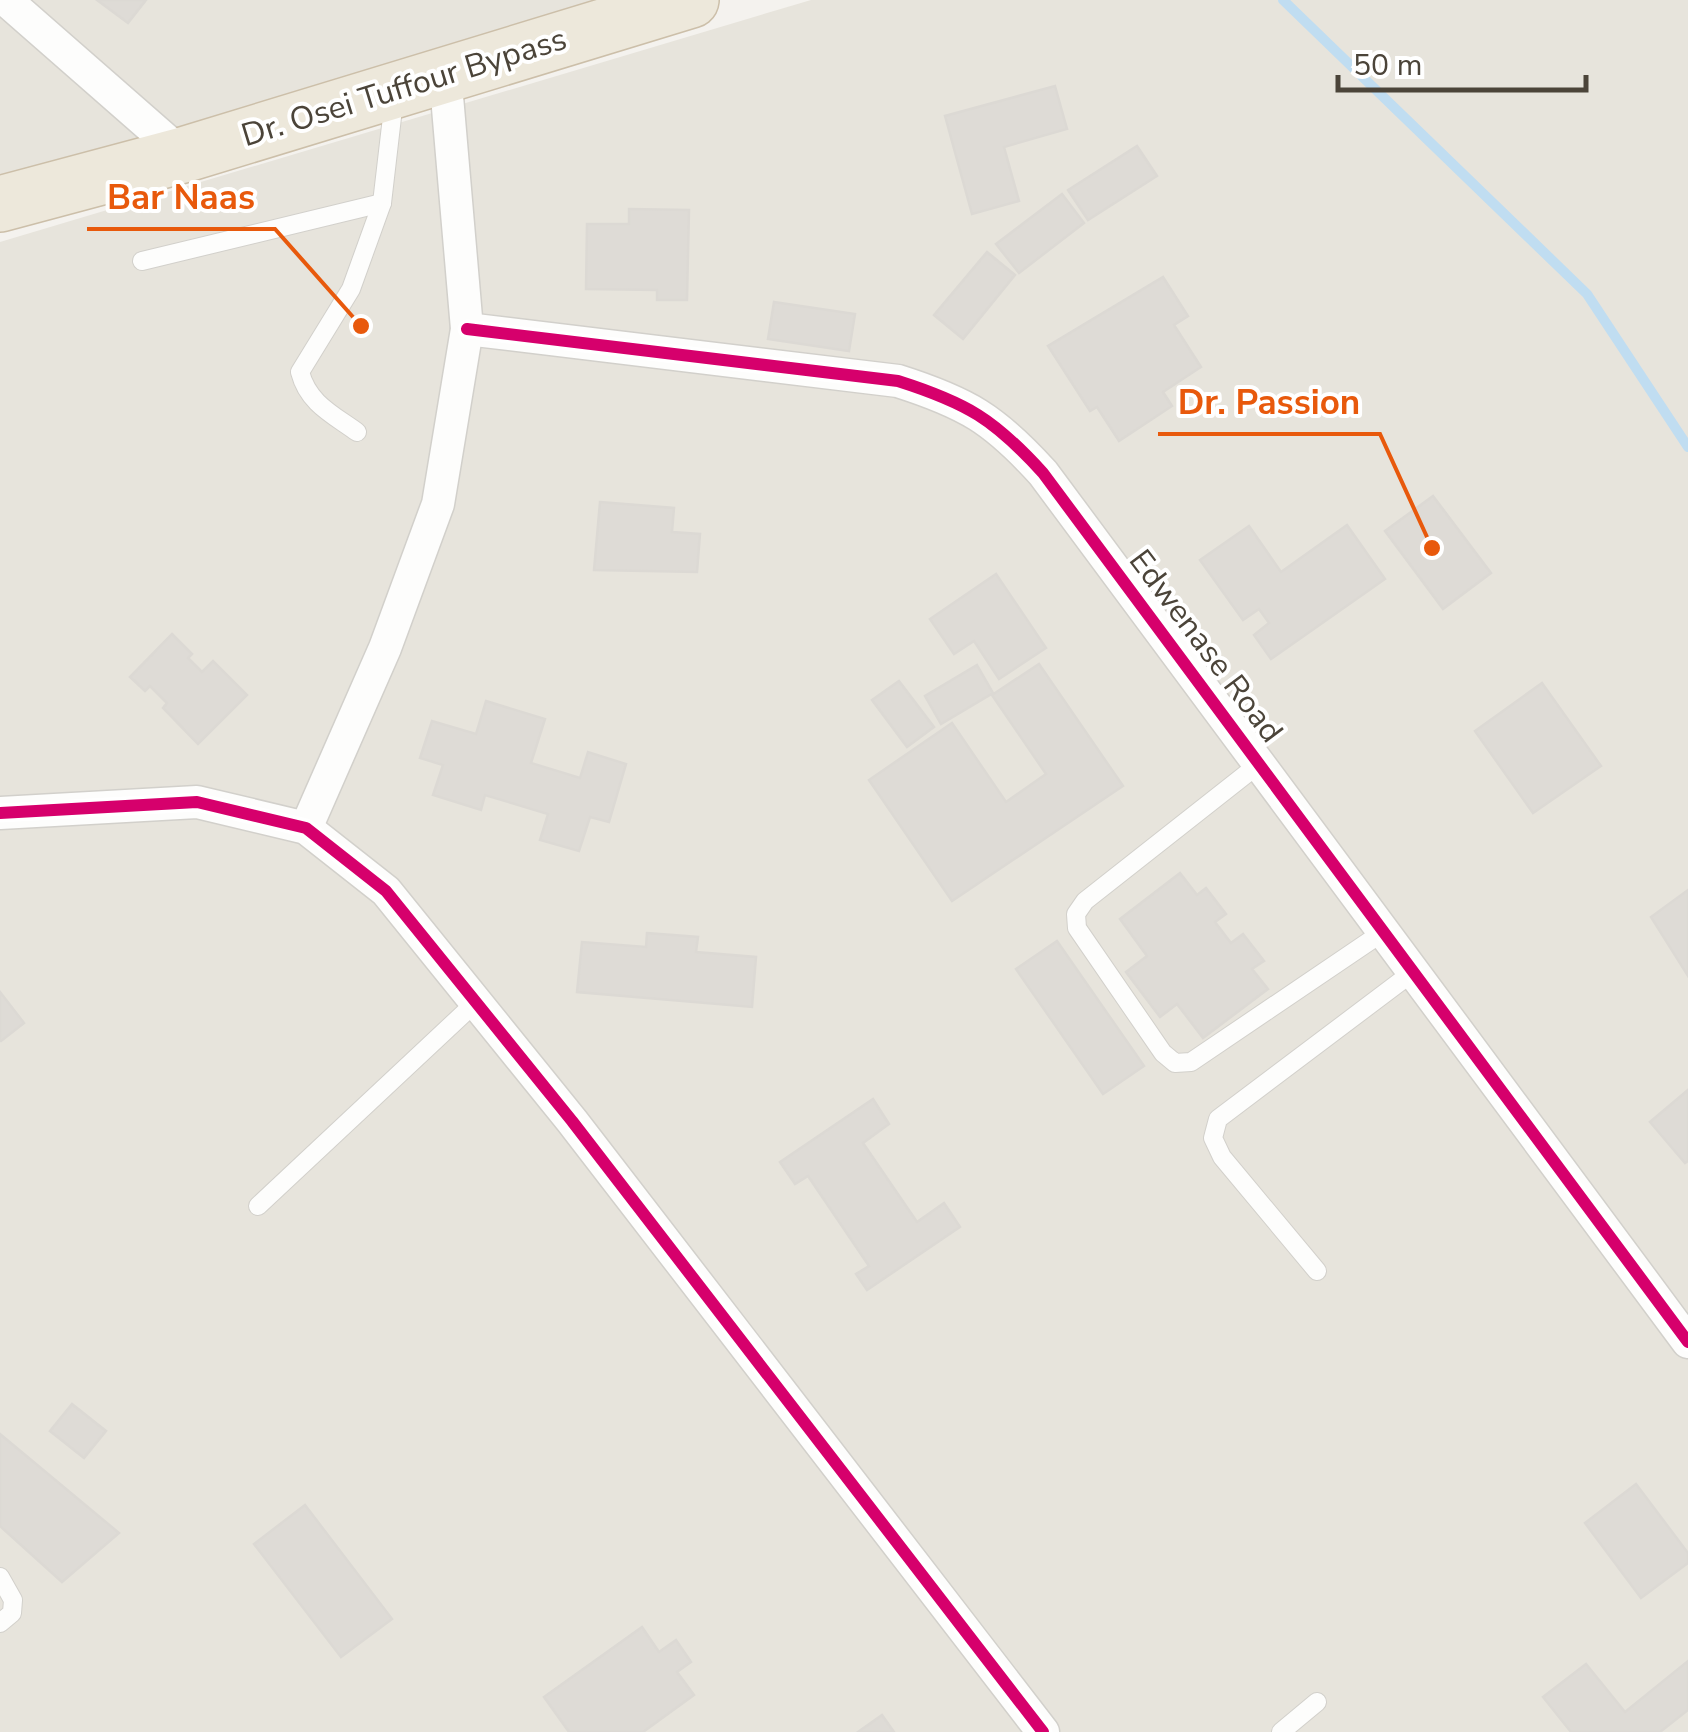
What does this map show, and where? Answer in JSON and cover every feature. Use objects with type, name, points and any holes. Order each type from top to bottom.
[{"type":"highway","name":"Dr. Osei Tuffour Bypass","points":[[0,204],[183,154],[669,3]]},
{"type":"street","points":[[6,0],[183,154]]},
{"type":"street","points":[[306,828],[385,648],[438,504],[466,329],[420,81]]},
{"type":"street","name":"Edwenase Road","points":[[466,329],[898,381],[957,400],[1007,434],[1043,473],[1688,1342]]},
{"type":"street","points":[[0,812],[197,802],[306,828],[386,891],[1043,1732]]},
{"type":"lane","points":[[356,432],[315,402],[305,390],[300,372],[351,289],[420,81]]},
{"type":"lane","points":[[142,262],[382,203]]},
{"type":"lane","points":[[1259,764],[1086,901],[1076,914],[1077,928],[1163,1053],[1175,1063],[1191,1062],[1383,932]]},
{"type":"lane","points":[[1317,1271],[1222,1157],[1213,1138],[1218,1120],[1413,972]]},
{"type":"lane","points":[[258,1206],[476,1002]]},
{"type":"lane","points":[[0,1577],[13,1600],[12,1613],[0,1624]]},
{"type":"lane","points":[[1281,1732],[1317,1702]]},
{"type":"shaded area","points":[[0,0],[630,0],[0,186]]},
{"type":"shaded area","points":[[811,0],[1688,0],[1688,1732],[0,1732],[0,242]]},
{"type":"building","points":[[97,0],[146,0],[128,23]]},
{"type":"building","points":[[1055,86],[1067,129],[1004,147],[1019,201],[972,214],[945,116]]},
{"type":"building","points":[[1137,146],[1157,176],[1088,220],[1068,190]]},
{"type":"building","points":[[1062,194],[1084,223],[1019,273],[996,244]]},
{"type":"building","points":[[629,209],[689,210],[687,300],[657,300],[657,290],[586,289],[587,224],[629,224]]},
{"type":"building","points":[[987,252],[1015,275],[963,339],[934,315]]},
{"type":"building","points":[[1163,277],[1188,316],[1174,325],[1201,367],[1163,392],[1172,406],[1119,441],[1097,407],[1090,411],[1048,346]]},
{"type":"building","points":[[774,302],[855,314],[849,351],[768,339]]},
{"type":"building","points":[[1433,496],[1491,573],[1443,609],[1385,531]]},
{"type":"building","points":[[600,502],[674,508],[672,532],[700,534],[697,572],[594,570]]},
{"type":"building","points":[[1347,525],[1385,579],[1271,659],[1254,635],[1269,623],[1259,609],[1243,620],[1200,560],[1249,526],[1281,572]]},
{"type":"building","points":[[996,574],[1046,648],[999,679],[974,641],[954,654],[930,619]]},
{"type":"building","points":[[172,634],[192,654],[188,658],[202,672],[213,661],[247,695],[198,744],[163,708],[167,703],[150,686],[145,691],[130,677]]},
{"type":"building","points":[[1039,664],[1123,786],[952,901],[869,780],[952,723],[1006,802],[1046,774],[992,695]]},
{"type":"building","points":[[977,665],[993,693],[941,724],[925,696]]},
{"type":"building","points":[[899,681],[934,727],[907,747],[872,700]]},
{"type":"building","points":[[1542,683],[1601,766],[1533,813],[1475,731]]},
{"type":"building","points":[[486,701],[545,719],[531,763],[580,778],[588,752],[626,764],[609,822],[590,817],[579,851],[540,840],[548,814],[485,795],[481,810],[433,795],[443,765],[420,758],[432,721],[476,734]]},
{"type":"building","points":[[1180,873],[1197,895],[1206,888],[1226,914],[1215,922],[1231,943],[1243,934],[1264,961],[1252,969],[1268,989],[1203,1038],[1177,1004],[1160,1017],[1126,972],[1147,956],[1120,919]]},
{"type":"building","points":[[1688,890],[1688,976],[1651,917]]},
{"type":"building","points":[[647,933],[698,937],[696,952],[756,957],[752,1007],[577,992],[582,942],[646,947]]},
{"type":"building","points":[[1057,941],[1144,1066],[1103,1094],[1016,969]]},
{"type":"building","points":[[0,992],[24,1023],[1,1041],[0,1041]]},
{"type":"building","points":[[1688,1090],[1688,1161],[1685,1163],[1650,1122]]},
{"type":"building","points":[[873,1099],[889,1124],[863,1143],[917,1222],[944,1203],[960,1227],[867,1290],[856,1274],[869,1266],[808,1176],[795,1184],[780,1162]]},
{"type":"building","points":[[72,1404],[106,1431],[84,1458],[50,1431]]},
{"type":"building","points":[[0,1434],[119,1533],[62,1582],[0,1526]]},
{"type":"building","points":[[1636,1484],[1688,1553],[1688,1563],[1641,1598],[1585,1523]]},
{"type":"building","points":[[305,1505],[392,1619],[341,1657],[254,1544]]},
{"type":"building","points":[[642,1627],[659,1652],[676,1640],[691,1662],[677,1672],[694,1695],[643,1732],[569,1732],[544,1697]]},
{"type":"building","points":[[1688,1661],[1688,1710],[1660,1732],[1571,1732],[1543,1697],[1586,1664],[1625,1712]]},
{"type":"building","points":[[882,1715],[894,1732],[858,1732]]},
{"type":"waterway","points":[[1283,0],[1587,294],[1688,447]]},
{"type":"cycle path","points":[[467,329],[898,381],[943,397],[994,426],[1043,473],[1688,1342]]},
{"type":"cycle path","points":[[0,813],[197,802],[306,828],[386,891],[572,1121],[1043,1732]]},
{"type":"place","name":"Bar Naas","points":[[361,326]]},
{"type":"place","name":"Dr. Passion","points":[[1432,548]]}]
